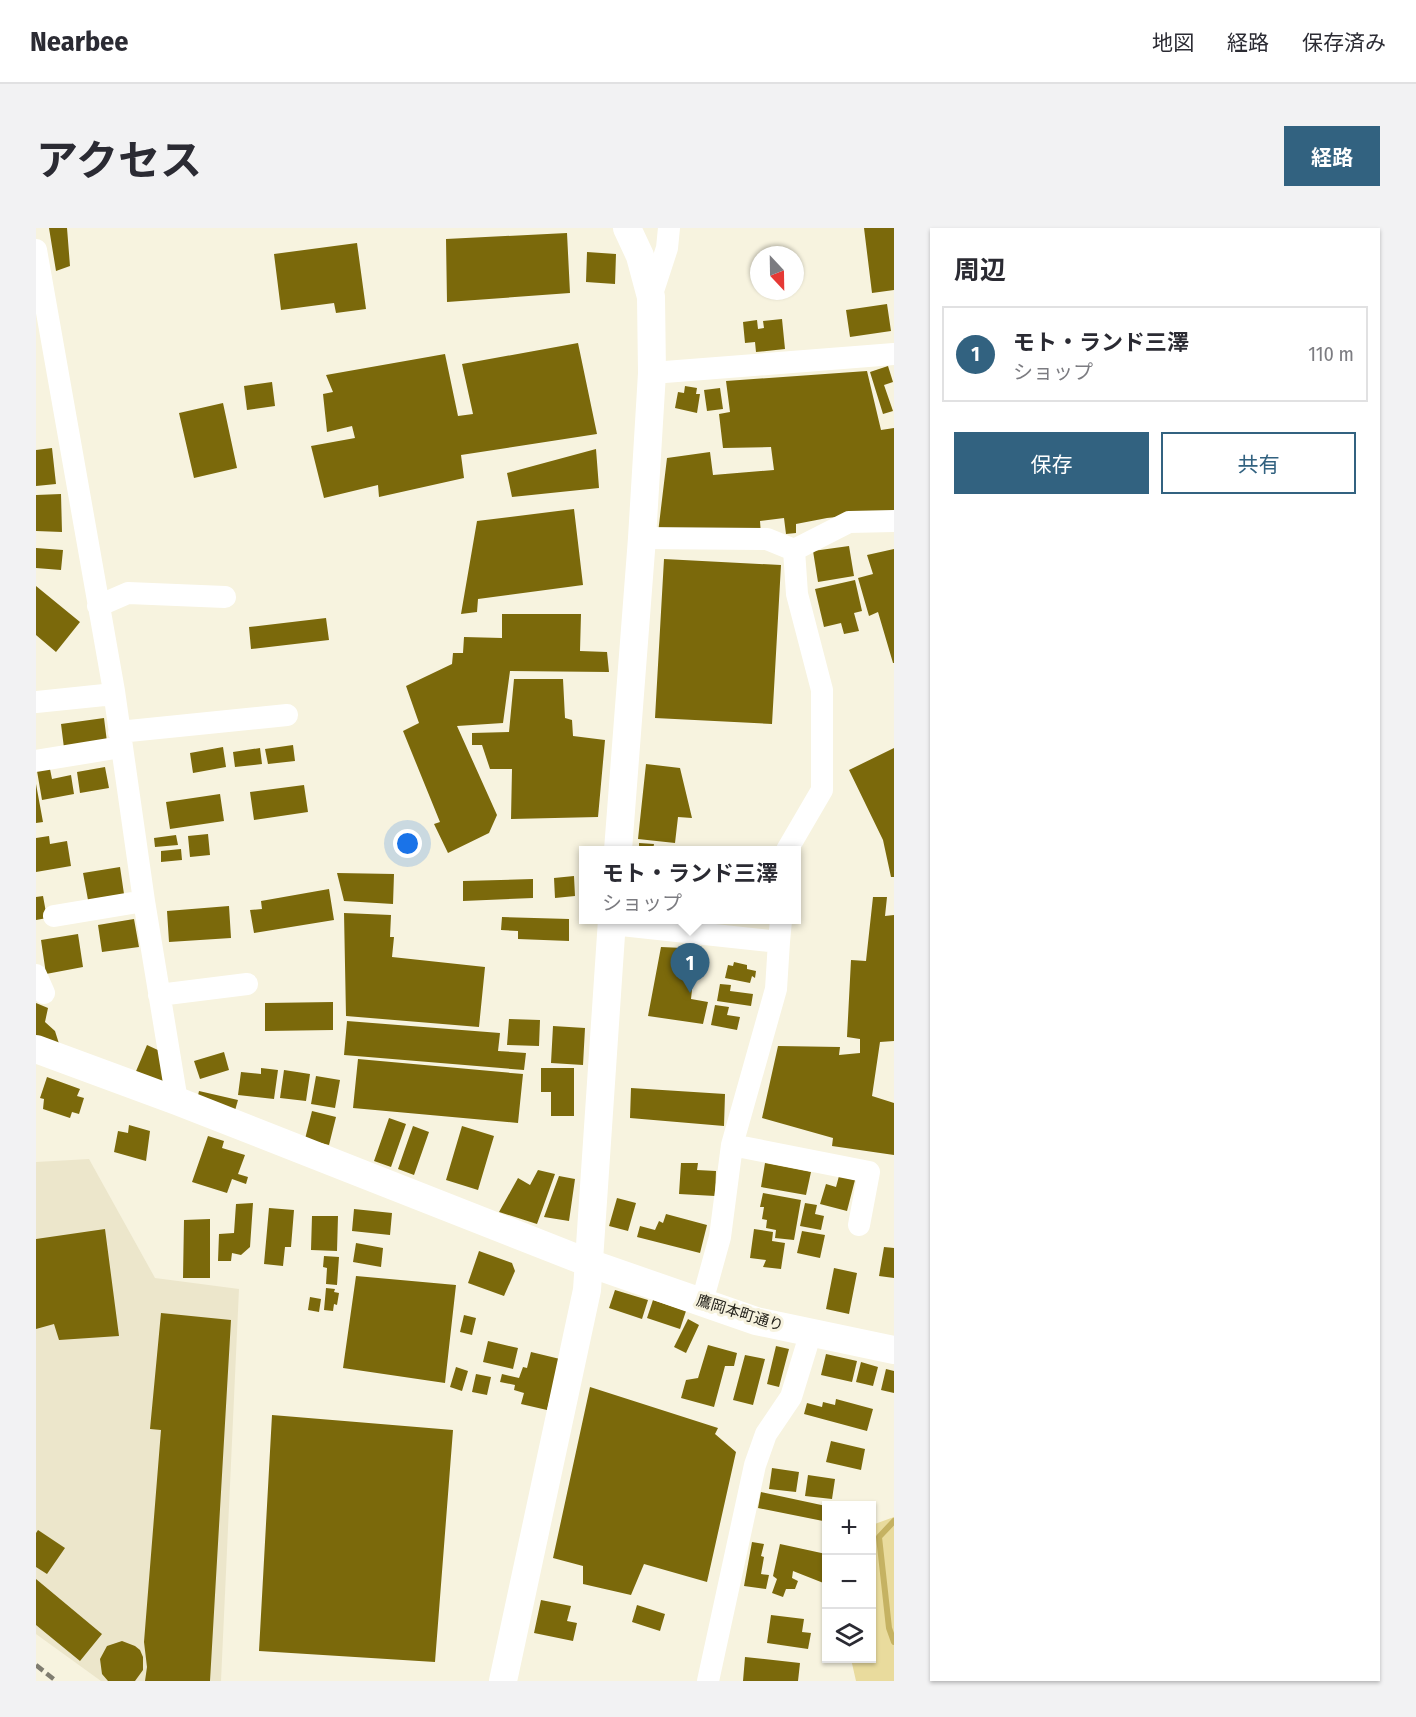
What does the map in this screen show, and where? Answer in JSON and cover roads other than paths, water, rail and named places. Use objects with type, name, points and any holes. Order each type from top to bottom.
[{"type":"street","points":[[618,846],[652,373],[651,297],[640,256],[627,228]]},
{"type":"street","points":[[651,297],[667,248],[669,228]]},
{"type":"street","points":[[37,269],[114,694],[144,901],[177,1101]]},
{"type":"street","points":[[652,373],[894,354]]},
{"type":"street","points":[[642,538],[767,539],[794,550],[849,522],[894,521]]},
{"type":"street","points":[[790,846],[822,790],[822,690],[797,594],[794,550]]},
{"type":"street","points":[[98,606],[128,593],[225,597]]},
{"type":"street","points":[[36,702],[114,694]]},
{"type":"street","points":[[36,761],[120,740],[287,715]]},
{"type":"street","points":[[54,916],[144,901]]},
{"type":"street","points":[[503,1681],[587,1290],[612,924]]},
{"type":"street","points":[[629,924],[779,942]]},
{"type":"street","points":[[702,1302],[720,1237],[732,1145],[776,989],[781,924]]},
{"type":"street","points":[[159,995],[247,984]]},
{"type":"street","name":"鷹岡本町通り","points":[[36,1049],[177,1101],[589,1263],[756,1321],[894,1350]]},
{"type":"street","points":[[732,1145],[869,1172],[859,1226]]},
{"type":"street","points":[[708,1681],[755,1465],[766,1434],[791,1397],[811,1332]]},
{"type":"waterway","points":[[894,1521],[879,1537],[889,1628],[894,1642]]},
{"type":"railway","points":[[36,1665],[56,1681]]},
{"type":"place","name":"モト・ランド三澤","points":[[690,993]]}]
